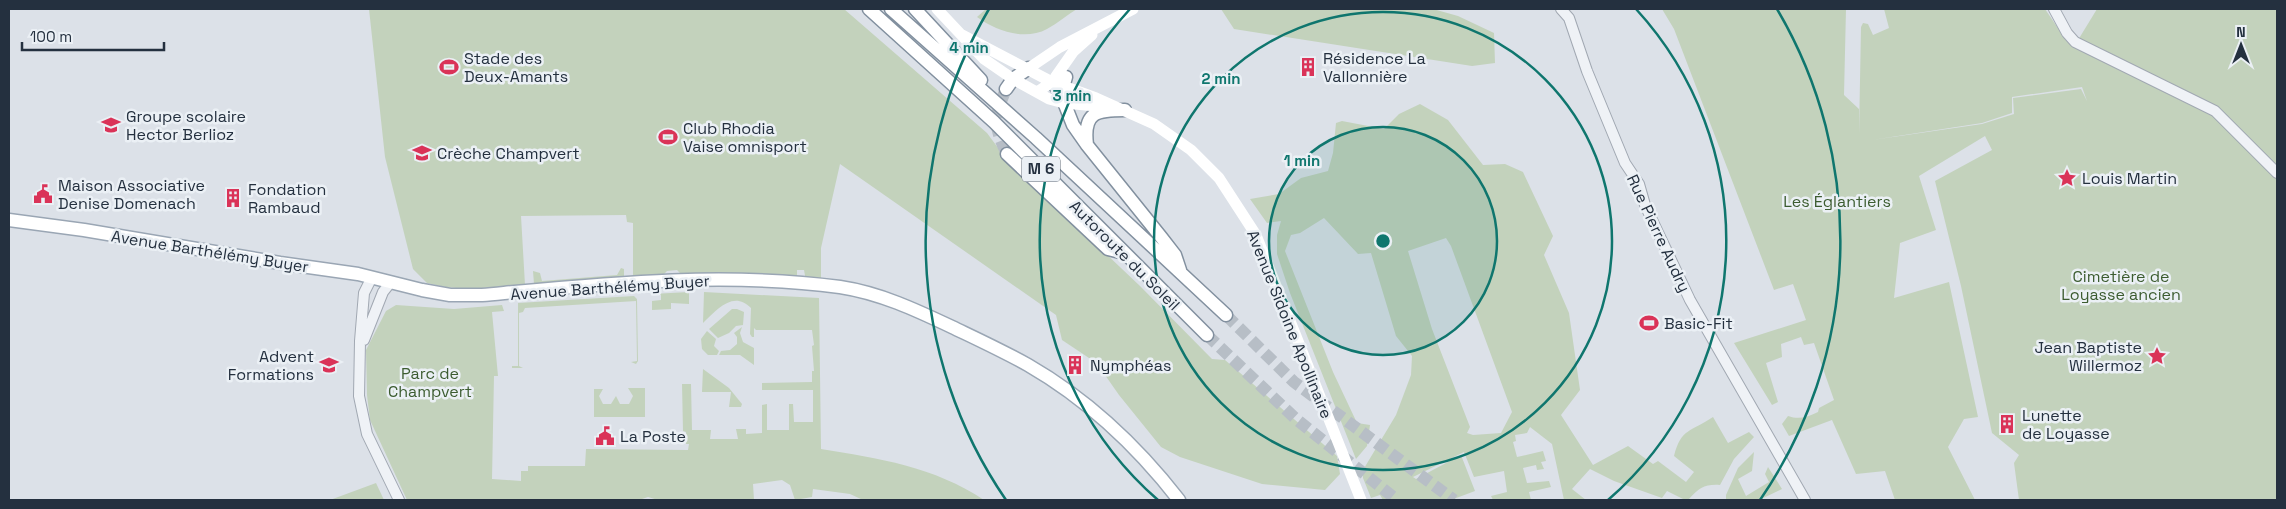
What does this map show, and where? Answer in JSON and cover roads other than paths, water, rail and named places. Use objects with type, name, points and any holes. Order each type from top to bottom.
[{"type":"main road","points":[[858,9],[922,56]]},
{"type":"main road","name":"Autoroute du Soleil","points":[[869,9],[994,122],[1207,335]]},
{"type":"main road","name":"Autoroute du Soleil","points":[[891,9],[1036,138],[1226,315]]},
{"type":"main road","points":[[915,9],[1036,138]]},
{"type":"main road","name":"Avenue Sidoine Apollinaire","points":[[937,9],[1009,84],[1037,92],[1064,103],[1104,106],[1125,110]]},
{"type":"main road","points":[[1009,84],[1060,47],[1132,9]]},
{"type":"main road","points":[[1105,23],[1073,52],[1066,62],[1061,81],[1064,103],[1073,125],[1087,145],[1175,255],[1180,272]]},
{"type":"main road","name":"Avenue Sidoine Apollinaire","points":[[962,35],[1029,68],[1061,81],[1078,91],[1154,124],[1191,150],[1219,178],[1256,235],[1361,500]]},
{"type":"main road","points":[[1029,68],[1037,92],[1061,81]]},
{"type":"main road","points":[[1087,145],[1086,128],[1092,116],[1103,110],[1125,110]]},
{"type":"main road","points":[[1007,154],[1108,249],[1124,253]]},
{"type":"main road","name":"Avenue Barthélémy Buyer","points":[[9,220],[92,231],[372,277],[441,293],[474,295],[696,279],[803,284],[861,291],[914,309],[989,345],[1048,378],[1101,416],[1127,441],[1178,500]]},
{"type":"street","name":"Rue Pierre Audry","points":[[1561,9],[1568,18],[1593,87],[1625,163],[1639,184],[1645,205],[1690,300],[1805,500]]},
{"type":"street","points":[[2054,9],[2067,33],[2075,42],[2215,111],[2277,173]]},
{"type":"street","points":[[372,277],[364,293],[359,396],[367,434],[399,500]]},
{"type":"street","points":[[360,350],[382,292],[391,282]]},
{"type":"tunnel","points":[[1006,89],[997,115],[997,128],[1007,154]]},
{"type":"tunnel","points":[[1226,315],[1294,382],[1454,500]]},
{"type":"tunnel","points":[[1207,335],[1296,419],[1397,500]]},
{"type":"place","name":"Stade des Deux-Amants","points":[[449,67]]},
{"type":"place","name":"Résidence La Vallonnière","points":[[1308,67]]},
{"type":"place","name":"Groupe scolaire Hector Berlioz","points":[[111,125]]},
{"type":"place","name":"Club Rhodia Vaise omnisport","points":[[668,137]]},
{"type":"place","name":"Crèche Champvert","points":[[422,153]]},
{"type":"place","name":"Louis Martin","points":[[2067,178]]},
{"type":"place","name":"Maison Associative Denise Domenach","points":[[43,194]]},
{"type":"place","name":"Fondation Rambaud","points":[[233,198]]},
{"type":"place","name":"Basic-Fit","points":[[1649,323]]},
{"type":"place","name":"Jean Baptiste Willermoz","points":[[2157,356]]},
{"type":"place","name":"Advent Formations","points":[[329,365]]},
{"type":"place","name":"Nymphéas","points":[[1075,365]]},
{"type":"place","name":"Lunette de Loyasse","points":[[2007,424]]},
{"type":"place","name":"La Poste","points":[[605,436]]},
{"type":"park label","name":"Les Églantiers","points":[[1837,201]]},
{"type":"park label","name":"Cimetière de Loyasse ancien","points":[[2121,285]]},
{"type":"park label","name":"Parc de Champvert","points":[[430,382]]}]
